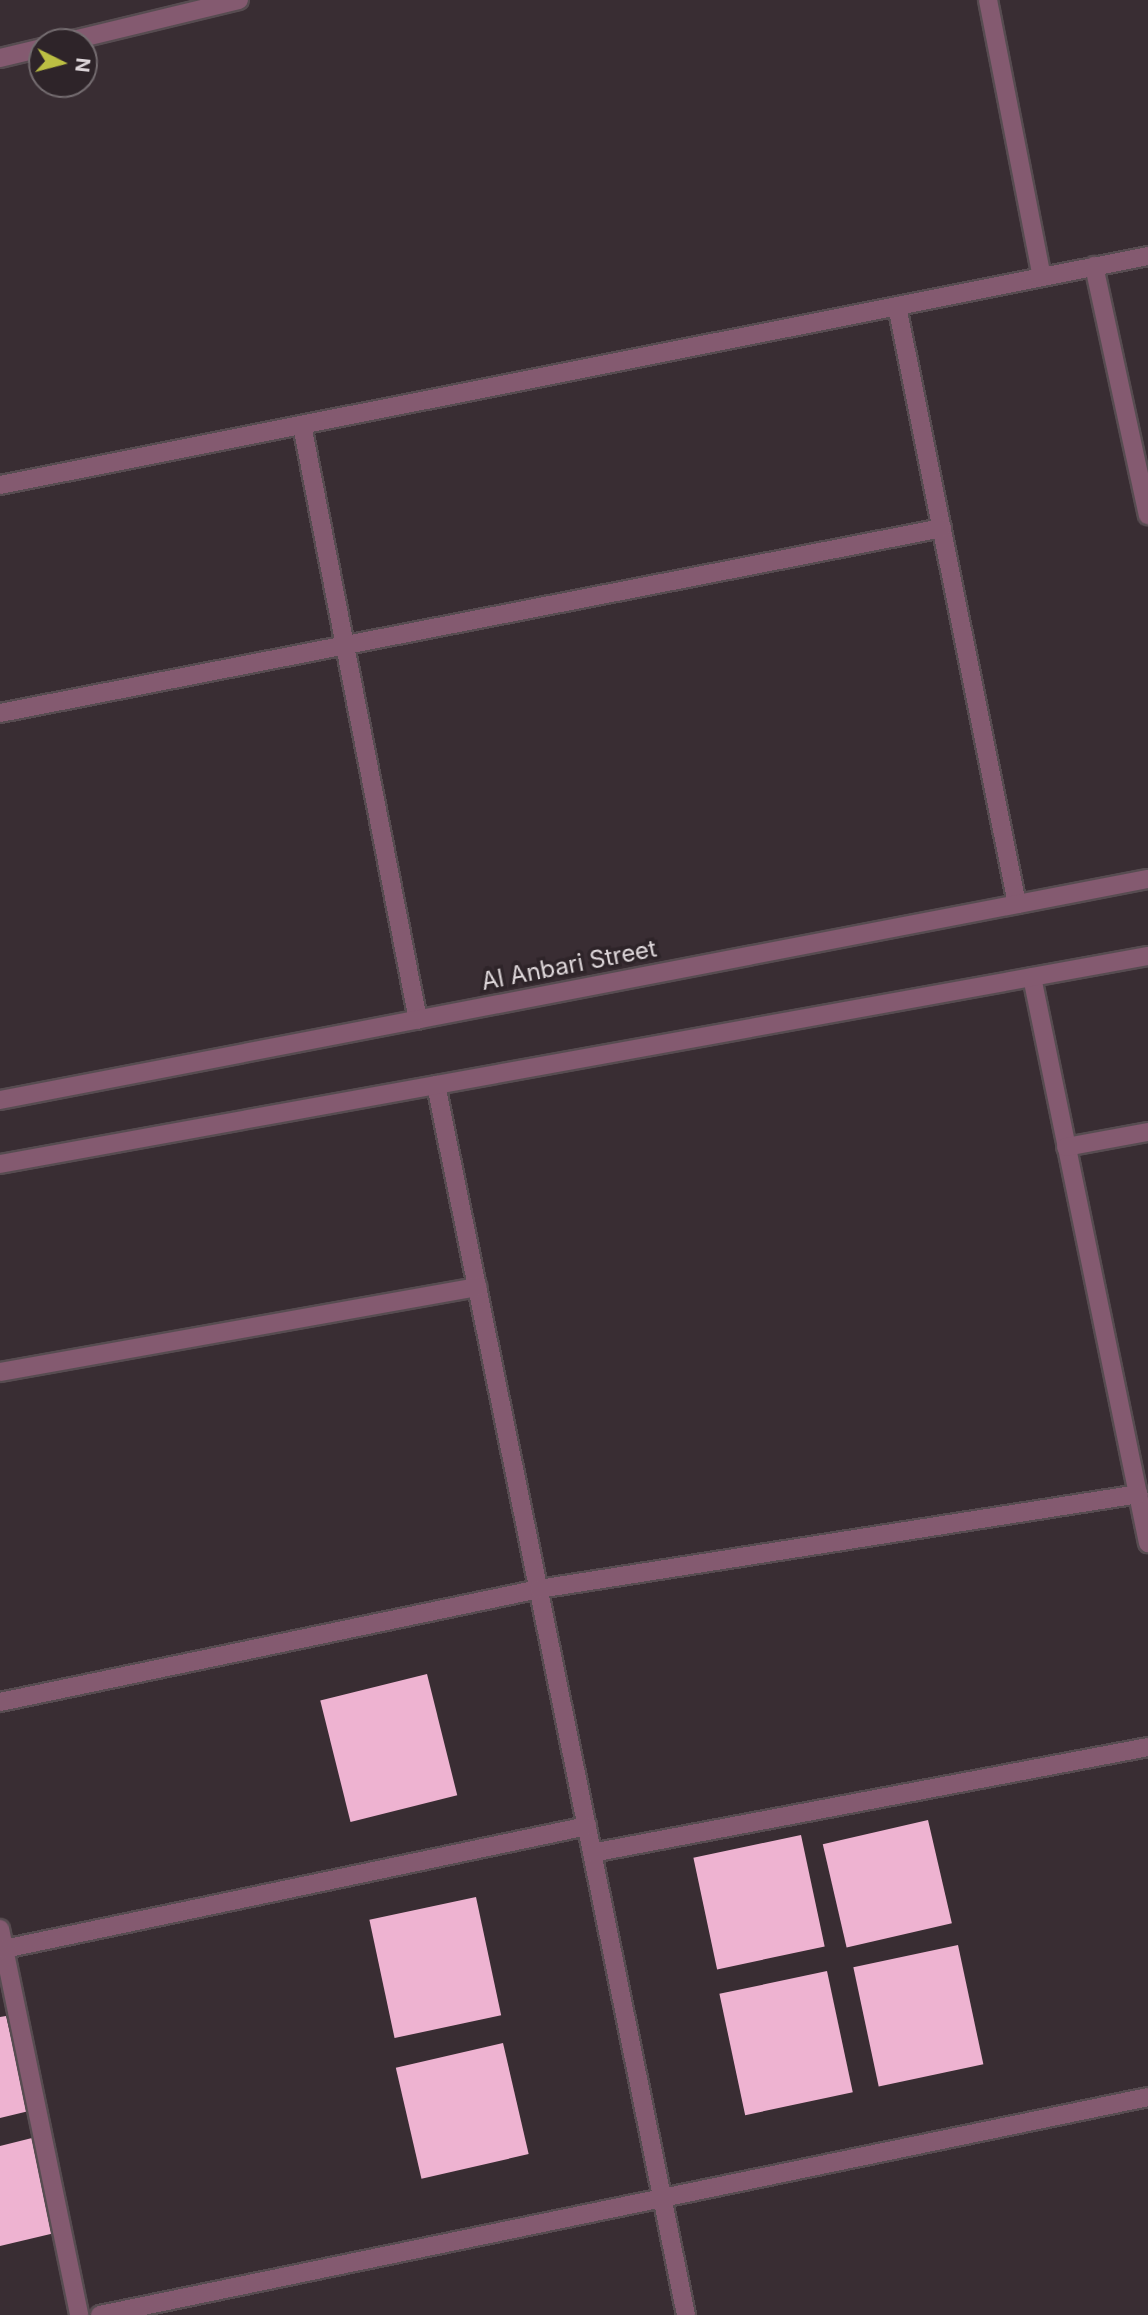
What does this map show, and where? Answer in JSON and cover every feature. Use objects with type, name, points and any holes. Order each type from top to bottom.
[{"type":"street","points":[[98,32],[178,7],[239,0]]},
{"type":"street","points":[[988,0],[1042,277]]},
{"type":"street","points":[[0,58],[28,51]]},
{"type":"street","points":[[0,485],[1148,256]]},
{"type":"street","points":[[1094,266],[1148,515]]},
{"type":"street","points":[[897,306],[1017,904]]},
{"type":"street","points":[[302,425],[418,1020]]},
{"type":"street","points":[[0,713],[942,528]]},
{"type":"street","name":"Al Anbari Street","points":[[0,1100],[1148,879]]},
{"type":"street","points":[[0,1164],[1148,956]]},
{"type":"street","points":[[1032,977],[1148,1544]]},
{"type":"street","points":[[436,1085],[686,2315]]},
{"type":"street","points":[[1066,1147],[1148,1132]]},
{"type":"street","points":[[0,1373],[477,1287]]},
{"type":"street","points":[[0,1702],[539,1589],[1139,1494]]},
{"type":"street","points":[[592,1853],[1148,1748]]},
{"type":"street","points":[[4,1949],[587,1826]]},
{"type":"street","points":[[0,1929],[5,1975],[79,2315]]},
{"type":"street","points":[[100,2315],[1148,2097]]},
{"type":"building","points":[[427,1674],[457,1795],[351,1822],[320,1701]]},
{"type":"building","points":[[928,1820],[952,1923],[847,1948],[823,1844]]},
{"type":"building","points":[[801,1835],[825,1947],[717,1969],[693,1858]]},
{"type":"building","points":[[476,1897],[501,2015],[395,2038],[369,1920]]},
{"type":"building","points":[[958,1945],[983,2064],[879,2087],[853,1967]]},
{"type":"building","points":[[827,1971],[853,2092],[745,2115],[719,1994]]},
{"type":"building","points":[[6,2016],[29,2111],[0,2118],[0,2017]]},
{"type":"building","points":[[503,2043],[529,2154],[421,2179],[396,2068]]},
{"type":"building","points":[[36,2137],[59,2232],[0,2246],[0,2146]]}]
